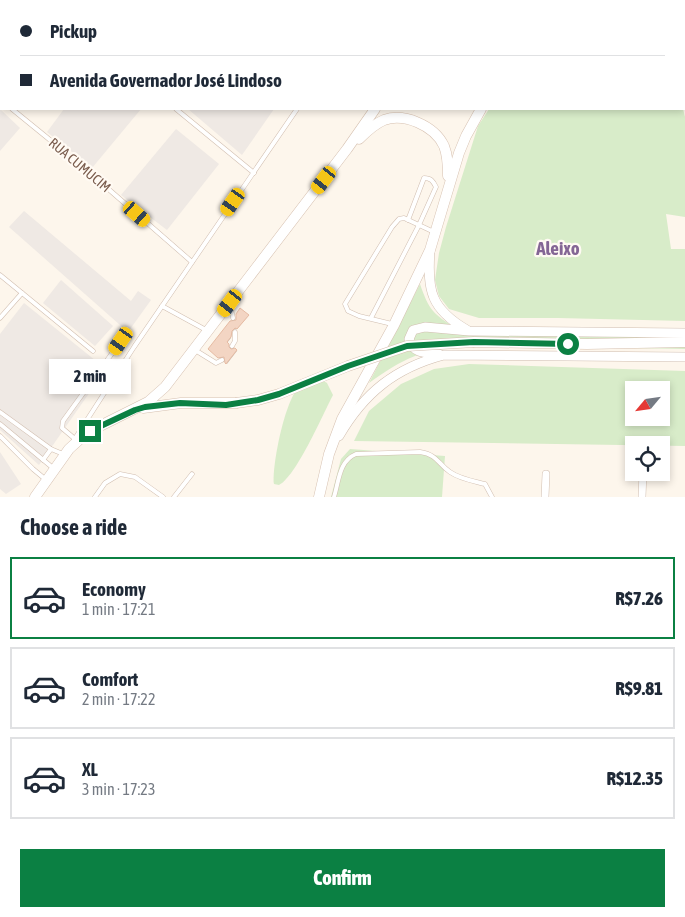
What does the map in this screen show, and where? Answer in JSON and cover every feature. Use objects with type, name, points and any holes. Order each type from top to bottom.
[{"type":"main road","points":[[35,497],[67,452],[90,431],[135,410],[158,395],[165,388],[347,149],[374,110]]},
{"type":"main road","points":[[319,497],[329,454],[342,419],[394,325],[430,250],[447,190],[466,136],[480,110]]},
{"type":"main road","points":[[347,149],[368,130],[382,121],[396,118],[416,122],[428,129],[443,143],[448,163],[447,190]]},
{"type":"main road","points":[[135,410],[156,405],[180,403],[226,405],[258,400],[279,394],[348,366],[407,346],[474,342],[587,344],[685,342]]},
{"type":"street","points":[[430,250],[428,276],[432,295],[451,320],[469,331]]},
{"type":"street","points":[[685,334],[469,331],[424,327],[413,330],[409,339],[414,349],[419,352],[444,355],[685,357]]},
{"type":"street","points":[[329,454],[359,406],[380,385],[399,372],[424,360],[444,355]]},
{"type":"street","points":[[545,497],[546,474]]},
{"type":"street","points":[[642,497],[643,481]]},
{"type":"lane","name":"RUA CUMUCIM","points":[[13,110],[82,166],[192,262]]},
{"type":"lane","points":[[177,110],[254,173]]},
{"type":"lane","points":[[0,412],[51,449],[67,452],[162,306],[297,110]]},
{"type":"lane","points":[[371,318],[419,225],[436,186],[433,180],[424,178],[408,220]]},
{"type":"lane","points":[[394,325],[359,316],[348,311],[345,304],[392,227],[399,219],[404,218],[435,232]]},
{"type":"lane","points":[[0,275],[93,351]]},
{"type":"lane","points":[[0,318],[22,293]]},
{"type":"lane","points":[[230,303],[233,318]]},
{"type":"lane","points":[[162,306],[208,332]]},
{"type":"lane","points":[[232,346],[235,341],[235,332]]},
{"type":"lane","points":[[75,438],[62,428],[63,421],[121,341]]},
{"type":"lane","points":[[194,350],[216,363],[222,360]]},
{"type":"lane","points":[[0,424],[54,470]]},
{"type":"lane","points":[[0,436],[33,470],[47,481]]},
{"type":"lane","points":[[43,460],[51,449]]},
{"type":"lane","points":[[334,497],[344,462],[348,457],[356,454],[420,452],[429,454],[449,471],[460,477],[485,484],[492,497]]},
{"type":"lane","points":[[95,497],[105,483],[120,474],[135,477],[163,497]]},
{"type":"lane","points":[[174,497],[192,474]]},
{"type":"shaded area","points":[[0,110],[1,110],[20,128],[0,151]]},
{"type":"shaded area","points":[[63,110],[140,110],[92,168],[47,132]]},
{"type":"shaded area","points":[[189,110],[273,110],[242,155]]},
{"type":"shaded area","points":[[176,129],[219,164],[167,230],[121,195]]},
{"type":"shaded area","points":[[24,211],[131,301],[138,291],[151,300],[128,332],[9,227]]},
{"type":"shaded area","points":[[61,280],[113,326],[95,346],[43,303]]},
{"type":"shaded area","points":[[24,303],[106,369],[39,465],[0,430],[0,334]]},
{"type":"shaded area","points":[[0,452],[21,484],[6,494],[0,489]]},
{"type":"green space","points":[[488,110],[683,110],[685,117],[685,217],[666,214],[671,249],[685,249],[685,321],[479,318],[449,309],[439,296],[435,280],[439,253],[478,126]]},
{"type":"green space","points":[[420,284],[429,306],[437,315],[456,328],[685,335],[685,349],[464,345],[437,349],[414,356],[369,383]]},
{"type":"green space","points":[[469,364],[685,371],[685,446],[670,446],[670,436],[625,436],[625,445],[354,441],[369,411],[401,384],[434,369]]},
{"type":"green space","points":[[315,376],[327,383],[333,395],[301,458],[286,480],[279,485],[274,484],[277,448],[284,418],[299,387]]},
{"type":"green space","points":[[350,449],[445,456],[442,497],[331,497],[341,459]]},
{"type":"building","points":[[240,308],[249,315],[237,329],[235,328],[232,331],[231,337],[227,342],[231,349],[235,348],[237,350],[226,364],[224,357],[218,358],[208,349],[230,321],[236,320],[236,314]]},
{"type":"district","name":"Aleixo","points":[[558,248]]},
{"type":"route","points":[[90,431],[145,407],[180,403],[226,405],[258,400],[279,394],[348,366],[407,346],[474,342],[568,344]]}]
